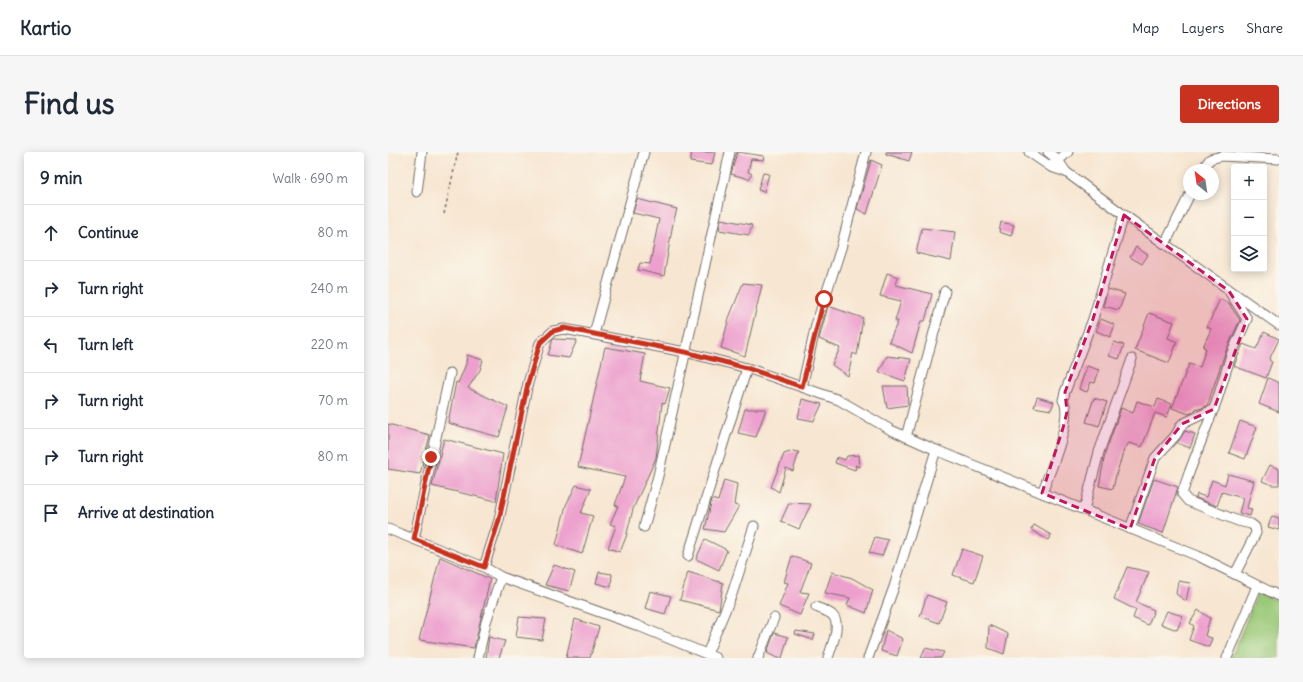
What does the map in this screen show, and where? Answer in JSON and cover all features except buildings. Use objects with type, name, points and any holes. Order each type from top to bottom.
[{"type":"street","points":[[417,192],[422,152]]},
{"type":"street","points":[[594,334],[644,152]]},
{"type":"street","points":[[644,527],[658,476],[730,152]]},
{"type":"street","points":[[802,387],[816,325],[841,248],[866,152]]},
{"type":"street","points":[[1028,152],[1044,154],[1058,160],[1066,172]]},
{"type":"street","points":[[1051,167],[1068,152]]},
{"type":"street","points":[[1044,154],[1051,167],[1066,172],[1229,291],[1279,325]]},
{"type":"street","points":[[1206,164],[1210,159],[1222,156],[1279,159]]},
{"type":"street","points":[[1165,244],[1187,200]]},
{"type":"street","points":[[1042,493],[1064,428],[1067,412],[1066,405],[1063,400],[1065,392],[1093,319],[1114,253],[1124,215]]},
{"type":"street","points":[[906,437],[945,291]]},
{"type":"street","points":[[1229,291],[1247,319],[1231,355],[1214,409],[1188,473],[1182,494],[1188,501],[1238,521],[1251,524],[1255,527],[1256,533],[1236,574]]},
{"type":"street","points":[[484,567],[499,520],[528,383],[540,343],[553,331],[564,328],[685,352],[747,368],[839,400],[906,437],[1236,574],[1279,596]]},
{"type":"street","points":[[1084,510],[1099,452],[1132,359]]},
{"type":"street","points":[[688,556],[747,368]]},
{"type":"street","points":[[414,539],[450,373]]},
{"type":"street","points":[[1130,529],[1155,458],[1176,435],[1182,424],[1214,409]]},
{"type":"street","points":[[868,658],[894,587],[936,450]]},
{"type":"street","points":[[707,654],[732,594],[754,526]]},
{"type":"street","points":[[388,529],[484,567],[501,577],[636,625],[716,658]]},
{"type":"street","points":[[478,658],[486,622],[501,577]]},
{"type":"street","points":[[1227,658],[1257,586]]},
{"type":"street","points":[[816,607],[832,614],[835,620],[836,626],[828,658]]},
{"type":"street","points":[[758,658],[774,618]]},
{"type":"path","points":[[444,214],[458,152]]},
{"type":"highlighted area","points":[[1124,215],[1229,291],[1247,319],[1214,409],[1182,424],[1155,458],[1130,529],[1042,493],[1067,412],[1065,392],[1093,319]]},
{"type":"green space","points":[[1258,592],[1279,602],[1279,658],[1231,658]]},
{"type":"route","points":[[431,457],[414,539],[484,567],[499,520],[528,383],[540,343],[553,331],[564,328],[641,342],[747,368],[802,387],[816,325],[824,299]]}]
